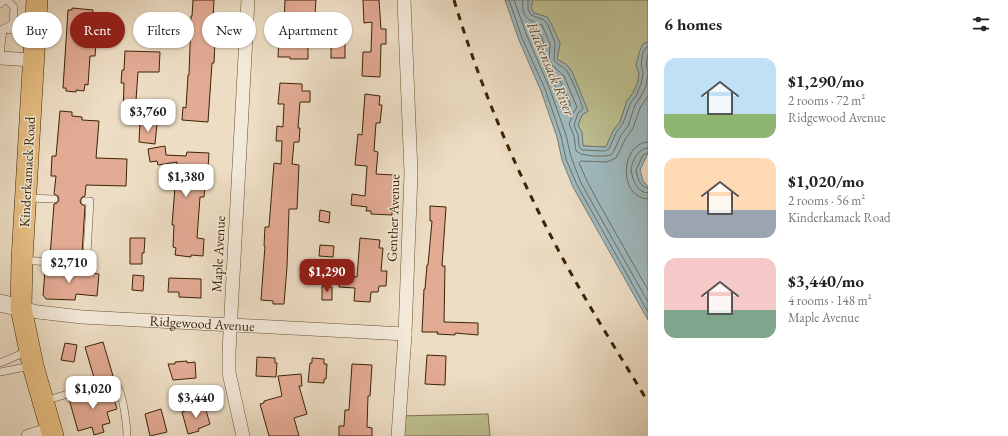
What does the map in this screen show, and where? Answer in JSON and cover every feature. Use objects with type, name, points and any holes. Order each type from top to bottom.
[{"type":"main road","name":"Kinderkamack Road","points":[[37,0],[37,12]]},
{"type":"main road","name":"Kinderkamack Road","points":[[34,48],[22,260],[21,308],[32,358],[52,433]]},
{"type":"street","name":"Maple Avenue","points":[[243,436],[229,373],[230,325],[248,0]]},
{"type":"street","name":"Genther Avenue","points":[[398,436],[405,334],[411,173],[404,0]]},
{"type":"street","points":[[0,57],[33,60]]},
{"type":"street","name":"Ridgewood Avenue","points":[[0,303],[38,312],[82,317],[405,334]]},
{"type":"street","points":[[28,436],[52,433]]},
{"type":"lane","points":[[0,4],[6,0],[14,7],[12,24],[2,28]]},
{"type":"lane","points":[[27,0],[37,0]]},
{"type":"lane","points":[[2,28],[12,29]]},
{"type":"lane","points":[[0,57],[2,28]]},
{"type":"lane","points":[[26,198],[54,199]]},
{"type":"lane","points":[[22,260],[72,264],[85,259],[87,253],[90,201],[85,201]]},
{"type":"lane","points":[[0,363],[32,358]]},
{"type":"lane","points":[[0,372],[32,358]]},
{"type":"lane","points":[[43,401],[105,383],[114,384],[120,390],[127,424],[127,436]]},
{"type":"green space","points":[[533,0],[648,0],[648,42],[643,44],[636,65],[639,73],[638,82],[627,101],[620,122],[613,131],[606,147],[583,146],[582,133],[578,125],[582,115],[588,111],[572,72],[567,65],[557,59],[560,43],[547,17],[534,13],[531,8]]},
{"type":"green space","points":[[488,414],[490,436],[398,436],[399,416]]},
{"type":"water","name":"Hackensack River","points":[[505,0],[533,0],[531,8],[534,13],[547,17],[551,23],[560,43],[557,59],[567,65],[572,72],[588,111],[582,115],[578,125],[582,133],[583,146],[606,147],[613,131],[620,122],[627,101],[638,82],[639,73],[636,65],[643,44],[648,42],[648,153],[640,170],[643,181],[648,186],[648,320],[573,187],[562,160],[557,137],[541,91],[519,40]]},
{"type":"building","points":[[193,0],[214,0],[213,12],[202,12],[202,48],[215,48],[214,63],[212,63],[208,122],[182,120],[183,107],[186,108],[190,48],[194,48],[194,12],[192,12]]},
{"type":"building","points":[[285,0],[316,0],[315,12],[284,12]]},
{"type":"building","points":[[363,0],[379,0],[381,29],[386,29],[386,44],[381,44],[380,77],[362,76],[363,52],[371,52],[372,22],[364,23]]},
{"type":"building","points":[[72,8],[93,10],[93,12],[70,12],[70,48],[96,48],[95,56],[90,56],[88,85],[85,84],[84,91],[76,90],[76,92],[66,91],[66,88],[63,88],[68,10],[72,10]]},
{"type":"building","points":[[278,48],[308,48],[308,59],[278,57]]},
{"type":"building","points":[[331,48],[345,48],[345,58],[331,58]]},
{"type":"building","points":[[125,51],[160,52],[159,72],[138,72],[136,100],[139,101],[138,115],[123,114],[124,83],[121,83],[122,70],[124,70]]},
{"type":"building","points":[[280,83],[302,84],[302,91],[310,91],[310,102],[300,102],[298,128],[300,128],[299,142],[294,142],[292,164],[299,165],[297,209],[289,209],[284,304],[273,304],[273,301],[261,300],[265,227],[269,227],[274,163],[281,164],[282,141],[276,141],[277,126],[283,127],[284,104],[278,104]]},
{"type":"building","points":[[365,94],[380,96],[379,105],[382,105],[380,123],[376,123],[374,151],[378,152],[376,174],[394,175],[392,215],[371,214],[371,211],[366,211],[367,207],[351,205],[352,194],[365,196],[367,166],[355,165],[358,134],[362,135]]},
{"type":"building","points":[[60,111],[72,112],[72,116],[82,117],[82,120],[99,121],[96,158],[127,159],[126,186],[86,185],[85,196],[82,197],[80,201],[81,204],[85,206],[82,253],[81,255],[71,259],[50,257],[54,204],[59,200],[58,196],[54,194],[56,176],[51,176],[52,156],[56,156]]},
{"type":"building","points":[[140,122],[157,124],[155,144],[139,142]]},
{"type":"building","points":[[165,146],[166,155],[186,156],[187,152],[209,153],[208,168],[206,168],[204,197],[200,197],[197,238],[204,239],[203,256],[191,255],[191,257],[175,255],[176,248],[173,247],[174,225],[172,225],[177,162],[158,165],[157,161],[150,162],[148,149]]},
{"type":"building","points":[[430,206],[446,207],[442,266],[445,266],[444,322],[478,323],[478,335],[455,333],[455,335],[437,334],[438,332],[422,332],[424,289],[432,221],[430,221]]},
{"type":"building","points":[[320,210],[330,212],[329,223],[319,221]]},
{"type":"building","points":[[130,238],[145,238],[144,253],[142,253],[142,264],[130,264]]},
{"type":"building","points":[[360,238],[380,240],[379,248],[383,248],[381,271],[387,271],[386,286],[379,286],[378,292],[371,292],[370,302],[354,301],[355,288],[339,287],[340,275],[357,277]]},
{"type":"building","points":[[320,245],[334,246],[333,257],[319,256]]},
{"type":"building","points":[[81,266],[80,272],[99,274],[97,296],[76,294],[75,300],[46,299],[43,295],[45,271],[49,271],[50,267],[72,269]]},
{"type":"building","points":[[133,275],[144,276],[143,291],[132,290]]},
{"type":"building","points":[[169,278],[201,279],[201,298],[179,297],[179,292],[168,292]]},
{"type":"building","points":[[322,286],[332,287],[332,300],[322,300]]},
{"type":"building","points":[[103,342],[113,376],[95,381],[85,347]]},
{"type":"building","points":[[65,343],[77,345],[74,362],[61,360]]},
{"type":"building","points":[[427,355],[446,356],[445,385],[425,384]]},
{"type":"building","points":[[257,357],[275,358],[275,363],[277,363],[276,377],[256,376]]},
{"type":"building","points":[[312,358],[324,359],[324,364],[327,364],[326,379],[324,379],[324,383],[308,382]]},
{"type":"building","points":[[187,361],[187,363],[195,362],[196,378],[173,380],[168,364]]},
{"type":"building","points":[[352,364],[372,365],[370,396],[368,396],[367,427],[372,428],[372,436],[339,436],[339,426],[344,426],[345,410],[349,410]]},
{"type":"building","points":[[301,374],[302,386],[299,386],[307,414],[294,418],[299,436],[269,436],[260,404],[264,403],[264,401],[282,396],[278,376]]},
{"type":"building","points":[[106,388],[111,389],[117,409],[107,412],[110,423],[102,425],[104,432],[94,435],[92,427],[78,431],[69,399]]},
{"type":"building","points":[[201,406],[202,408],[205,407],[210,424],[198,429],[199,431],[188,434],[182,412]]},
{"type":"building","points":[[161,409],[167,432],[150,436],[145,414]]},
{"type":"railway","points":[[454,0],[474,62],[498,123],[524,182],[553,240],[599,322],[648,402]]}]
